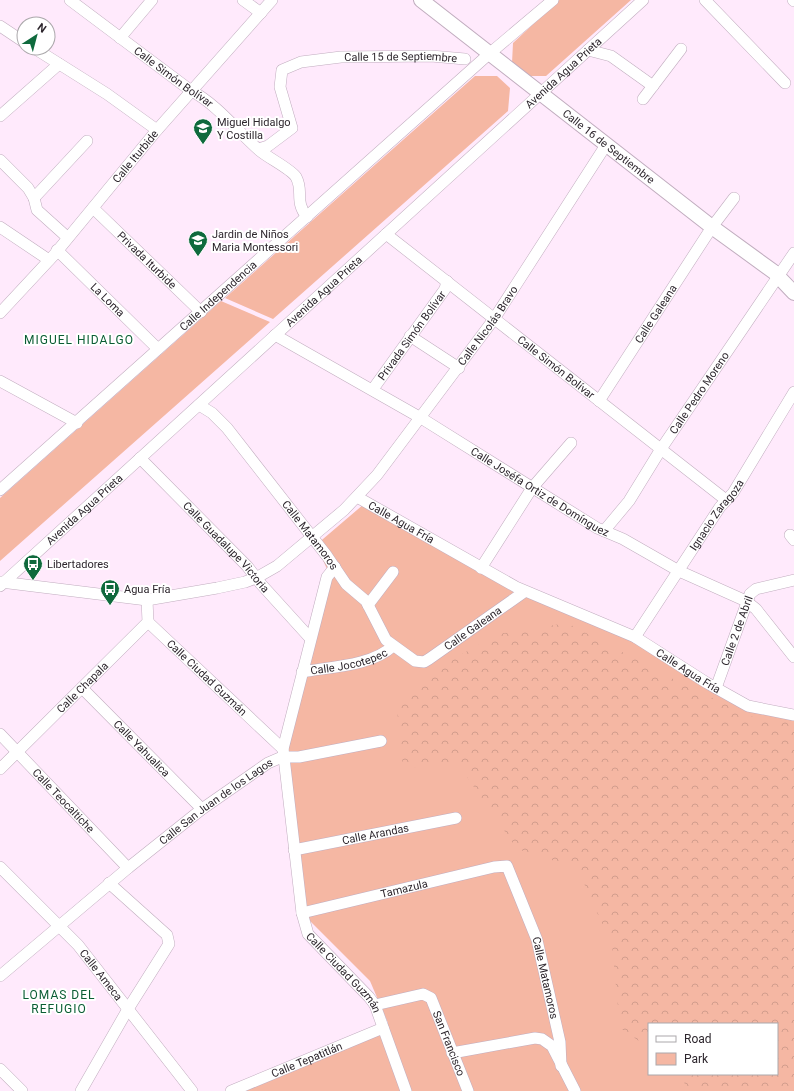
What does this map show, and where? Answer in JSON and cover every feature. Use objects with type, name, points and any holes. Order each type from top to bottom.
[{"type":"street","name":"Calle Simón Bolívar","points":[[70,0],[190,90],[205,98],[259,150],[295,176],[299,186],[300,208],[307,217]]},
{"type":"street","points":[[120,38],[152,0]]},
{"type":"street","points":[[243,0],[261,13]]},
{"type":"street","name":"Calle Iturbide","points":[[0,313],[49,260],[190,90],[272,0]]},
{"type":"street","name":"Calle 16 de Septiembre","points":[[421,0],[712,227],[778,275],[794,293]]},
{"type":"street","name":"Calle Independencia","points":[[0,490],[77,423],[489,54],[553,0]]},
{"type":"street","name":"Avenida Agua Prieta","points":[[2,583],[643,0]]},
{"type":"street","points":[[705,0],[785,83]]},
{"type":"street","points":[[0,26],[16,37]]},
{"type":"street","points":[[588,50],[610,56],[653,86]]},
{"type":"street","points":[[643,99],[681,50]]},
{"type":"street","points":[[46,56],[107,94],[157,130]]},
{"type":"street","name":"Calle 15 de Septiembre","points":[[259,150],[268,146],[292,128],[280,87],[282,70],[301,62],[335,57],[431,56],[465,59]]},
{"type":"street","points":[[0,116],[59,64]]},
{"type":"street","points":[[34,198],[87,141]]},
{"type":"street","name":"Calle Nicolás Bravo","points":[[358,497],[378,475],[494,319],[606,145]]},
{"type":"street","points":[[0,160],[28,188],[34,198],[37,210],[68,237]]},
{"type":"street","name":"Calle Galeana","points":[[600,401],[712,227],[734,198]]},
{"type":"street","name":"Privada Iturbide","points":[[93,208],[201,312]]},
{"type":"street","points":[[0,227],[49,260]]},
{"type":"street","name":"Calle Simón Bolívar","points":[[386,234],[726,500]]},
{"type":"street","name":"La Loma","points":[[57,250],[158,349]]},
{"type":"street","name":"Calle Pedro Moreno","points":[[604,531],[629,501],[661,449],[794,253]]},
{"type":"street","name":"Privada Simón Bolívar","points":[[373,389],[445,288],[446,281]]},
{"type":"street","name":"Calle Joséfa Ortiz de Domínguez","points":[[275,335],[373,389],[604,531],[623,538],[679,572],[746,601],[756,609],[794,657]]},
{"type":"street","points":[[410,336],[459,368]]},
{"type":"street","points":[[0,381],[77,423]]},
{"type":"street","name":"Ignacio Zaragoza","points":[[636,637],[720,507],[733,493],[794,392]]},
{"type":"street","name":"Calle Matamoros","points":[[199,405],[216,416],[227,428],[313,537],[350,589],[368,605],[382,635],[410,659],[419,662]]},
{"type":"street","points":[[481,568],[532,488],[571,443]]},
{"type":"street","name":"Calle Guadalupe Victoria","points":[[140,458],[248,566],[256,578],[310,638]]},
{"type":"street","name":"Calle Agua Fría","points":[[2,583],[147,600],[217,588],[256,578],[277,566],[313,537],[358,497],[524,592],[636,637],[716,688],[748,706],[794,715]]},
{"type":"street","name":"Calle San Juan de los Lagos","points":[[0,976],[109,883],[202,810],[282,753],[327,576],[335,567]]},
{"type":"street","points":[[368,605],[393,572]]},
{"type":"street","name":"Calle 2 de Abril","points":[[716,688],[746,601],[756,589],[794,580]]},
{"type":"street","name":"Calle Galeana","points":[[419,662],[429,659],[524,592]]},
{"type":"street","points":[[147,600],[148,622]]},
{"type":"street","name":"Calle Chapala","points":[[0,769],[148,622]]},
{"type":"street","name":"Calle Ciudad Guzmán","points":[[148,622],[282,753],[302,913],[308,934],[375,1005],[406,1091]]},
{"type":"street","name":"Calle Jocotepec","points":[[302,672],[373,659],[384,654],[393,646]]},
{"type":"street","name":"Calle Yahualica","points":[[82,688],[202,810]]},
{"type":"street","name":"Calle Teocaltiche","points":[[0,734],[128,868]]},
{"type":"street","points":[[282,753],[299,757],[381,741]]},
{"type":"street","name":"Calle Arandas","points":[[294,850],[456,818]]},
{"type":"street","name":"Calle Matamoros","points":[[508,866],[538,940],[560,1042],[562,1066],[572,1090]]},
{"type":"street","name":"Tamazula","points":[[302,913],[494,867],[508,866]]},
{"type":"street","name":"Calle Ameca","points":[[0,867],[60,925],[78,945],[192,1091]]},
{"type":"street","points":[[81,1091],[128,1009],[170,941],[167,936],[109,883]]},
{"type":"street","name":"San Francisco","points":[[375,1005],[423,994],[429,996],[433,1001],[468,1091]]},
{"type":"street","name":"Calle Tepatitlán","points":[[231,1091],[383,1028]]},
{"type":"street","points":[[452,1053],[535,1038],[542,1039],[552,1046],[562,1066]]},
{"type":"street","points":[[0,1069],[22,1091]]},
{"type":"green space","points":[[559,0],[631,0],[546,76],[528,76],[512,63],[513,43]]},
{"type":"green space","points":[[475,76],[497,76],[510,88],[508,111],[273,319],[225,298]]},
{"type":"green space","points":[[221,301],[270,322],[0,561],[0,498]]},
{"type":"green space","points":[[364,504],[532,593],[623,631],[762,711],[794,713],[794,1091],[236,1091],[388,1023],[370,981],[308,919],[283,749],[327,569],[316,545]]},
{"type":"green space","points":[[567,623],[683,684],[753,717],[794,720],[794,1091],[689,1091],[680,1075],[778,1075],[778,1023],[648,1023],[648,1047],[620,1028],[612,946],[577,868],[517,849],[458,764],[403,768],[397,710],[446,663],[498,634]]},
{"type":"place","name":"Miguel Hidalgo Y Costilla","points":[[203,145]]},
{"type":"place","name":"Jardin de Niños Maria Montessori","points":[[198,257]]},
{"type":"place","name":"Libertadores","points":[[33,581]]},
{"type":"place","name":"Agua Fría","points":[[110,606]]},
{"type":"district","name":"MIGUEL HIDALGO","points":[[79,340]]},
{"type":"district","name":"LOMAS DEL REFUGIO","points":[[59,1002]]}]
